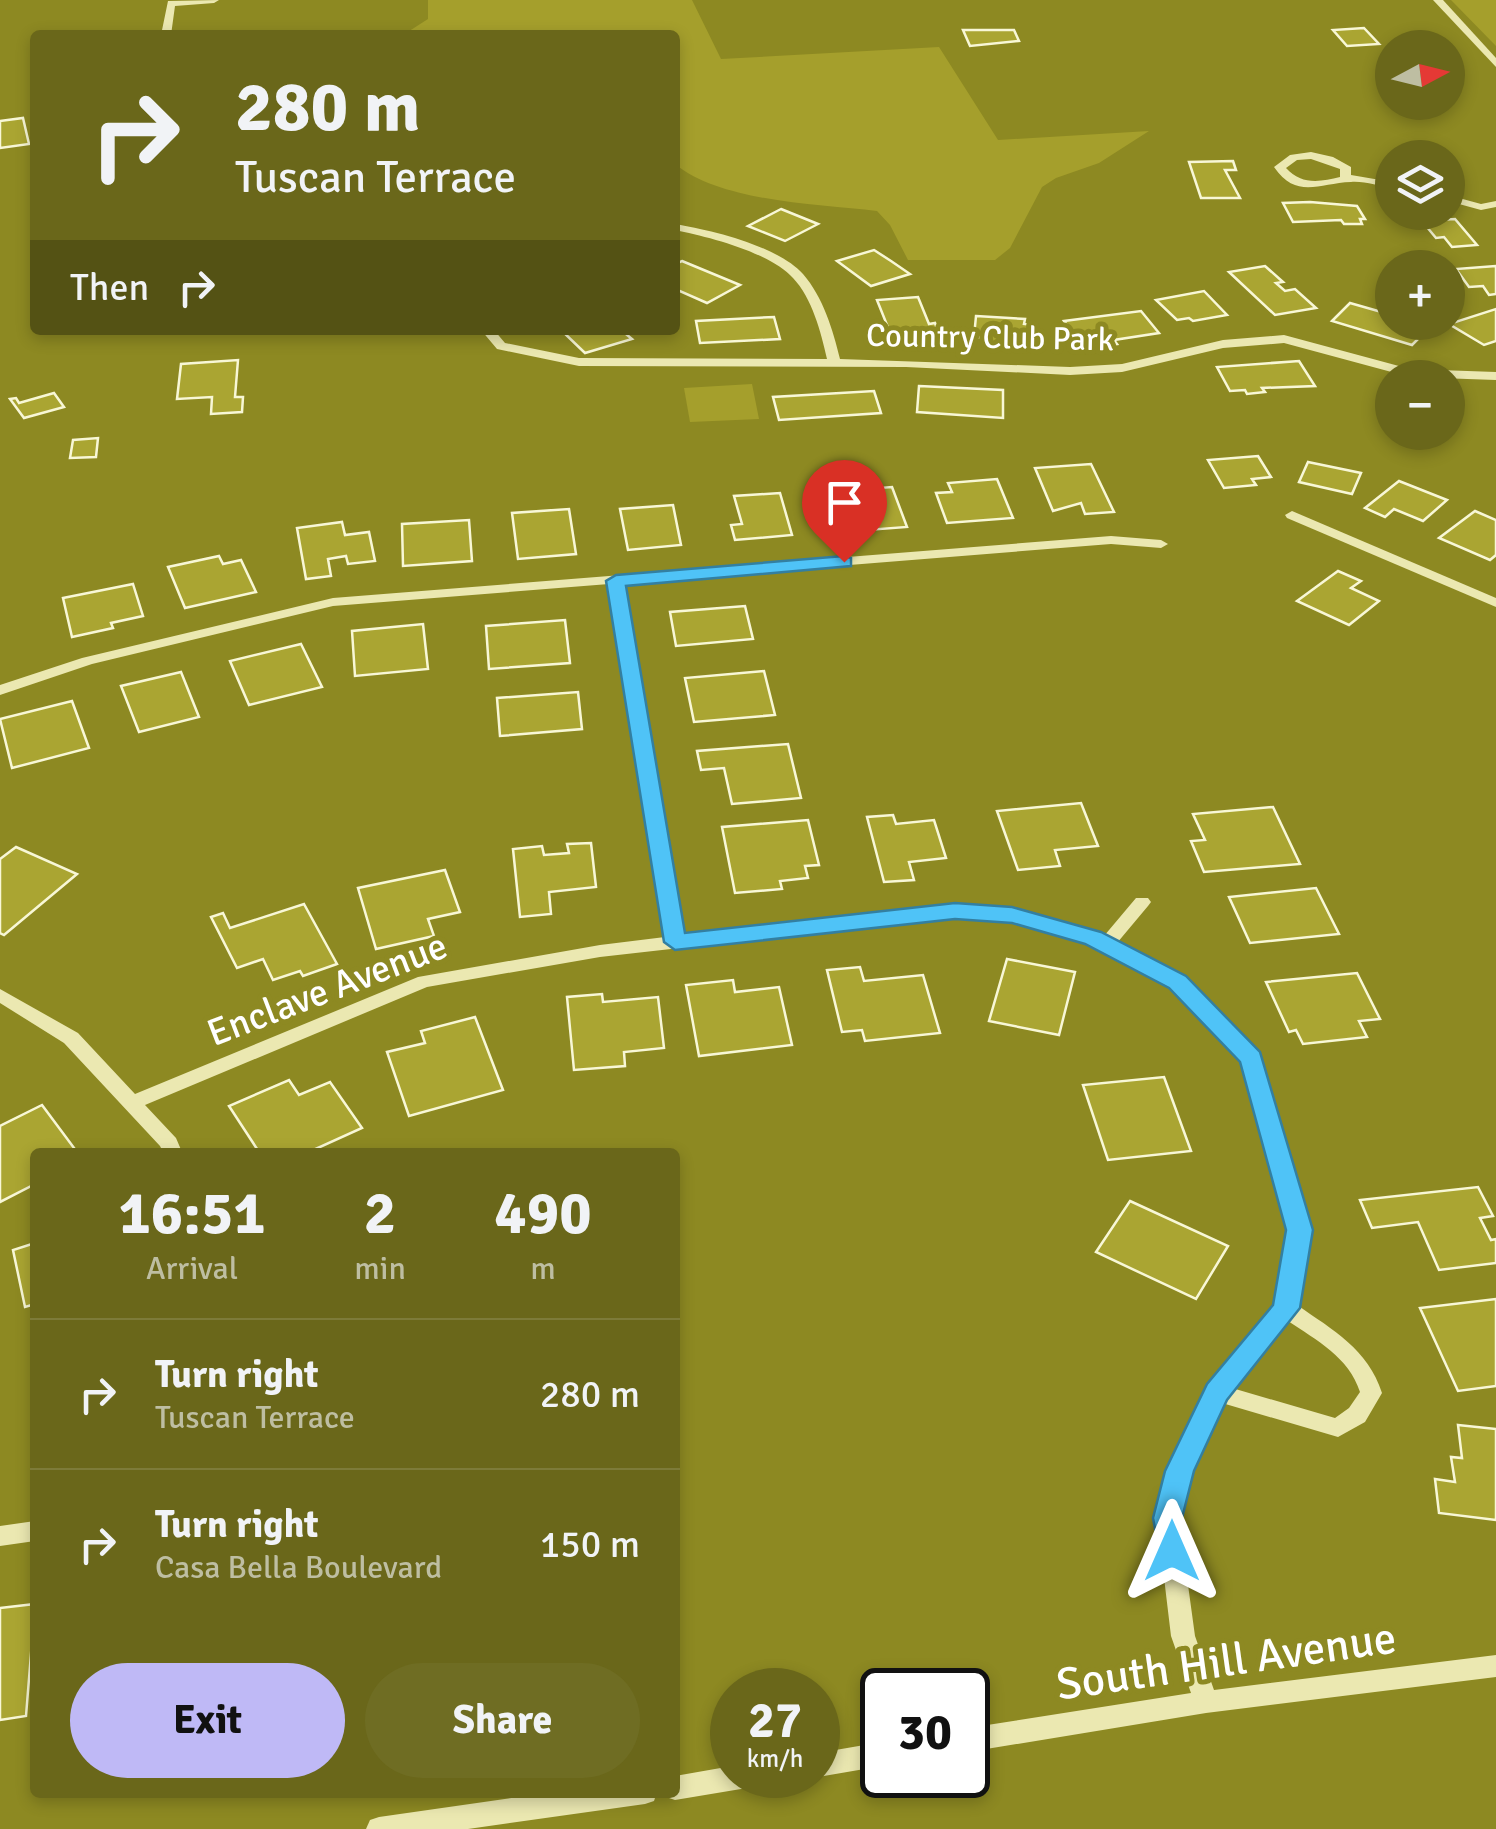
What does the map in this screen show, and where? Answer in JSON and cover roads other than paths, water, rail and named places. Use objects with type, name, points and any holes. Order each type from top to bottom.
[{"type":"street","points":[[167,30],[172,3],[214,0]]},
{"type":"street","points":[[1438,0],[1496,64]]},
{"type":"street","points":[[1346,178],[1345,168],[1321,158],[1292,158],[1280,167],[1288,178],[1304,184],[1327,185],[1346,178],[1375,182]]},
{"type":"street","points":[[1465,203],[1496,214]]},
{"type":"street","points":[[1481,207],[1496,204]]},
{"type":"street","name":"Country Club Park","points":[[680,227],[704,231],[795,272],[830,338],[834,362]]},
{"type":"street","name":"Country Club Park","points":[[491,335],[501,346],[579,362],[834,362],[1070,371],[1122,368],[1223,344],[1284,338],[1410,372],[1496,376]]},
{"type":"street","points":[[1292,515],[1496,603]]},
{"type":"street","points":[[0,690],[87,662],[333,602],[1111,540],[1161,544]]},
{"type":"street","points":[[616,581],[675,942]]},
{"type":"street","points":[[1106,945],[1142,902]]},
{"type":"street","name":"Enclave Avenue","points":[[132,1103],[424,981],[502,965],[675,942],[955,911],[1012,915],[1106,945],[1177,982],[1251,1058],[1300,1230],[1286,1308],[1216,1392],[1179,1471],[1168,1518],[1183,1636],[1206,1702]]},
{"type":"street","points":[[0,995],[71,1038],[171,1148]]},
{"type":"street","points":[[1216,1392],[1338,1428],[1357,1415],[1371,1394],[1368,1376],[1347,1350],[1286,1308]]},
{"type":"street","points":[[0,1536],[30,1532]]},
{"type":"street","name":"South Hill Avenue","points":[[990,1736],[1206,1702],[1496,1666]]},
{"type":"street","points":[[680,1787],[710,1782]]},
{"type":"street","points":[[379,1829],[535,1820],[621,1798]]}]
